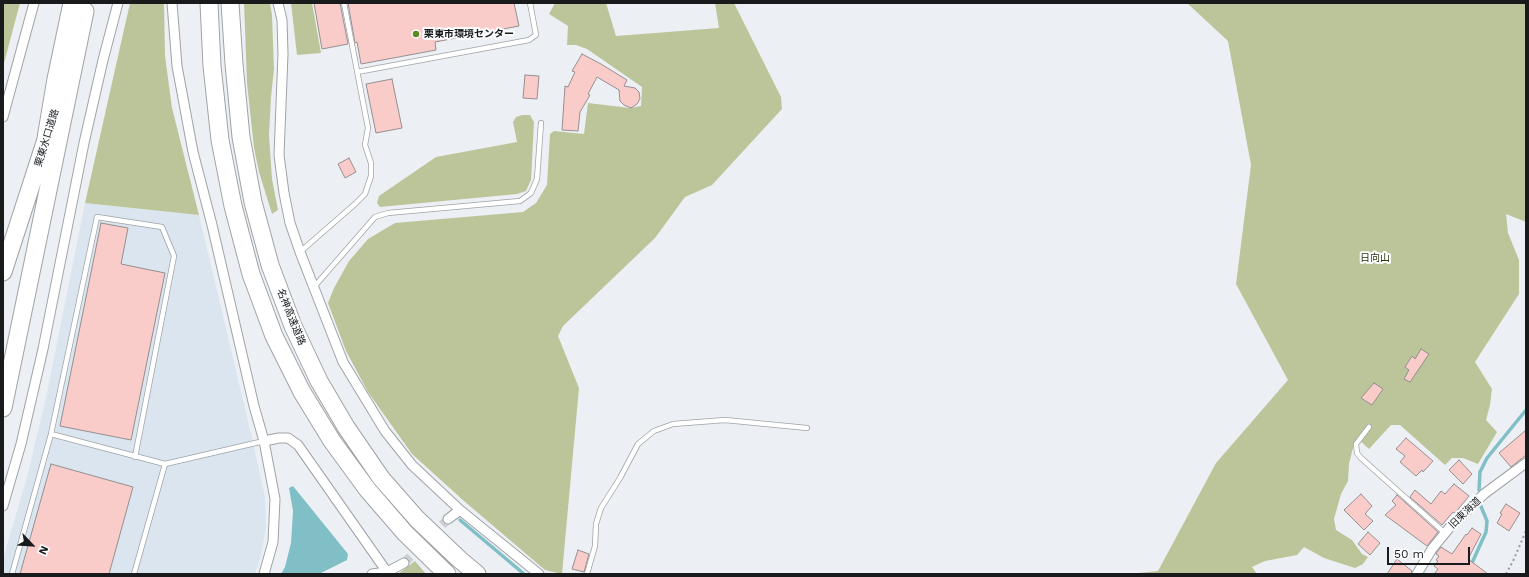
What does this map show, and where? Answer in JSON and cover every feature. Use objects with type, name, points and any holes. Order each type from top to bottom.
[{"type":"highway","points":[[209,3],[212,66],[219,133],[233,206],[251,274],[274,336],[302,392],[332,441],[367,489],[405,533],[447,574]]},
{"type":"highway","name":"名神高速道路","points":[[230,3],[241,137],[252,202],[270,265],[293,326],[327,394],[346,427],[381,478],[416,519],[458,559],[477,574]]},
{"type":"highway","points":[[3,408],[82,6]]},
{"type":"highway","name":"栗東水口道路","points":[[4,268],[44,148],[56,79],[82,6]]},
{"type":"street","points":[[3,117],[34,3]]},
{"type":"street","points":[[3,506],[21,444],[103,60],[118,3]]},
{"type":"street","points":[[172,3],[177,66],[193,152],[216,240],[254,406],[264,441],[275,499],[273,542],[264,574]]},
{"type":"street","points":[[278,3],[282,20],[284,54],[279,155],[289,216],[300,252],[343,362],[385,431],[412,465],[460,510],[540,574]]},
{"type":"street","points":[[264,441],[288,438],[298,445],[387,572]]},
{"type":"street","name":"旧東海道","points":[[1417,574],[1445,533],[1484,494],[1526,462]]},
{"type":"street","points":[[448,519],[460,510]]},
{"type":"street","points":[[372,574],[387,572],[404,563]]},
{"type":"lane","points":[[300,252],[365,194],[371,176],[371,163],[365,145],[368,128],[344,3]]},
{"type":"lane","points":[[357,72],[529,40],[536,35],[530,3]]},
{"type":"lane","points":[[314,288],[375,216],[388,213],[520,201],[531,193],[537,179],[541,123]]},
{"type":"lane","points":[[12,574],[51,434],[97,217],[162,226],[174,256],[134,457]]},
{"type":"lane","points":[[587,574],[595,546],[596,524],[601,508],[620,478],[638,444],[654,431],[673,424],[725,420],[807,428]]},
{"type":"lane","points":[[1368,427],[1356,444],[1357,452],[1361,458],[1445,533]]},
{"type":"lane","points":[[51,434],[164,464],[264,441]]},
{"type":"lane","points":[[134,574],[164,464]]},
{"type":"path","points":[[1506,574],[1526,531]]},
{"type":"shaded area","points":[[85,203],[199,215],[265,497],[266,527],[261,556],[255,574],[3,574],[3,559],[27,477],[46,398]]},
{"type":"green space","points":[[3,3],[20,3],[3,67]]},
{"type":"green space","points":[[130,3],[164,3],[165,56],[172,108],[199,215],[85,203]]},
{"type":"green space","points":[[244,3],[270,3],[272,15],[274,69],[269,135],[272,179],[278,210],[272,214],[259,172],[254,148],[247,83]]},
{"type":"green space","points":[[291,3],[312,3],[321,53],[297,55]]},
{"type":"green space","points":[[555,3],[606,3],[616,36],[719,28],[715,3],[734,3],[781,97],[782,109],[712,185],[685,197],[655,238],[563,326],[558,336],[579,388],[562,574],[545,570],[464,501],[412,454],[368,392],[346,351],[328,303],[334,288],[349,261],[368,239],[395,223],[523,212],[536,203],[547,185],[550,134],[554,131],[584,134],[588,103],[630,108],[641,106],[642,87],[587,49],[576,45],[567,45],[568,26],[549,14]]},
{"type":"green space","name":"日向山","points":[[1187,3],[1526,3],[1526,222],[1506,214],[1508,233],[1519,260],[1519,294],[1475,362],[1492,389],[1486,420],[1497,432],[1478,464],[1463,458],[1452,458],[1445,465],[1400,425],[1391,425],[1369,449],[1357,438],[1349,464],[1348,481],[1341,494],[1334,519],[1336,530],[1352,540],[1362,554],[1368,557],[1363,564],[1355,568],[1324,558],[1304,547],[1297,555],[1265,561],[1252,567],[1257,574],[1129,574],[1158,571],[1216,463],[1288,380],[1236,284],[1251,165],[1228,41]]},
{"type":"green space","points":[[530,115],[534,122],[531,180],[526,191],[517,194],[380,207],[377,203],[379,196],[436,157],[517,142],[513,122],[516,117]]},
{"type":"green space","points":[[415,561],[426,574],[398,574]]},
{"type":"water","points":[[293,486],[348,554],[347,560],[319,574],[281,574],[285,567],[291,543],[293,511],[289,488]]},
{"type":"building","points":[[314,3],[340,3],[348,44],[322,49]]},
{"type":"building","name":"栗東市環境センター","points":[[348,3],[514,3],[519,26],[435,42],[436,50],[361,64],[357,42],[355,43]]},
{"type":"building","points":[[582,54],[627,80],[624,86],[635,88],[639,92],[640,99],[637,104],[631,108],[624,105],[620,101],[619,90],[597,77],[588,94],[590,95],[580,112],[578,131],[562,130],[565,86],[568,87],[575,72],[572,71]]},
{"type":"building","points":[[525,75],[539,76],[537,99],[523,98]]},
{"type":"building","points":[[392,79],[402,128],[376,133],[366,84]]},
{"type":"building","points":[[349,158],[356,172],[345,178],[338,164]]},
{"type":"building","points":[[101,223],[128,228],[121,264],[165,273],[131,440],[60,426]]},
{"type":"building","points":[[1421,349],[1429,354],[1410,382],[1404,379],[1409,370],[1405,367],[1412,356],[1415,359]]},
{"type":"building","points":[[1374,383],[1383,389],[1372,405],[1361,398]]},
{"type":"building","points":[[1526,430],[1526,455],[1511,467],[1499,453]]},
{"type":"building","points":[[1406,438],[1433,461],[1423,472],[1422,470],[1416,476],[1400,462],[1405,456],[1396,449]]},
{"type":"building","points":[[1459,460],[1472,474],[1463,484],[1449,470]]},
{"type":"building","points":[[51,464],[133,487],[109,574],[20,574]]},
{"type":"building","points":[[1454,484],[1469,496],[1455,513],[1453,512],[1442,525],[1410,497],[1415,490],[1431,504],[1441,491],[1445,494]]},
{"type":"building","points":[[1361,494],[1372,506],[1365,514],[1373,521],[1364,530],[1344,510]]},
{"type":"building","points":[[1397,495],[1438,532],[1427,546],[1385,515],[1396,505],[1392,501]]},
{"type":"building","points":[[1506,504],[1520,513],[1509,531],[1497,523],[1502,514],[1500,513]]},
{"type":"building","points":[[1472,528],[1481,534],[1468,559],[1488,574],[1434,574],[1438,569],[1434,566],[1438,561],[1436,560],[1439,556],[1436,554],[1441,547],[1452,554]]},
{"type":"building","points":[[1368,532],[1380,543],[1370,555],[1358,544]]},
{"type":"building","points":[[578,550],[589,554],[584,572],[572,569]]},
{"type":"building","points":[[1397,559],[1412,571],[1411,574],[1387,574]]},
{"type":"waterway","points":[[1479,490],[1480,472],[1487,458],[1526,410]]},
{"type":"waterway","points":[[1467,574],[1486,532],[1487,521],[1480,504]]},
{"type":"waterway","points":[[460,520],[524,574]]},
{"type":"tunnel","points":[[404,563],[448,519]]},
{"type":"place","name":"栗東市環境センター","points":[[416,34]]}]
